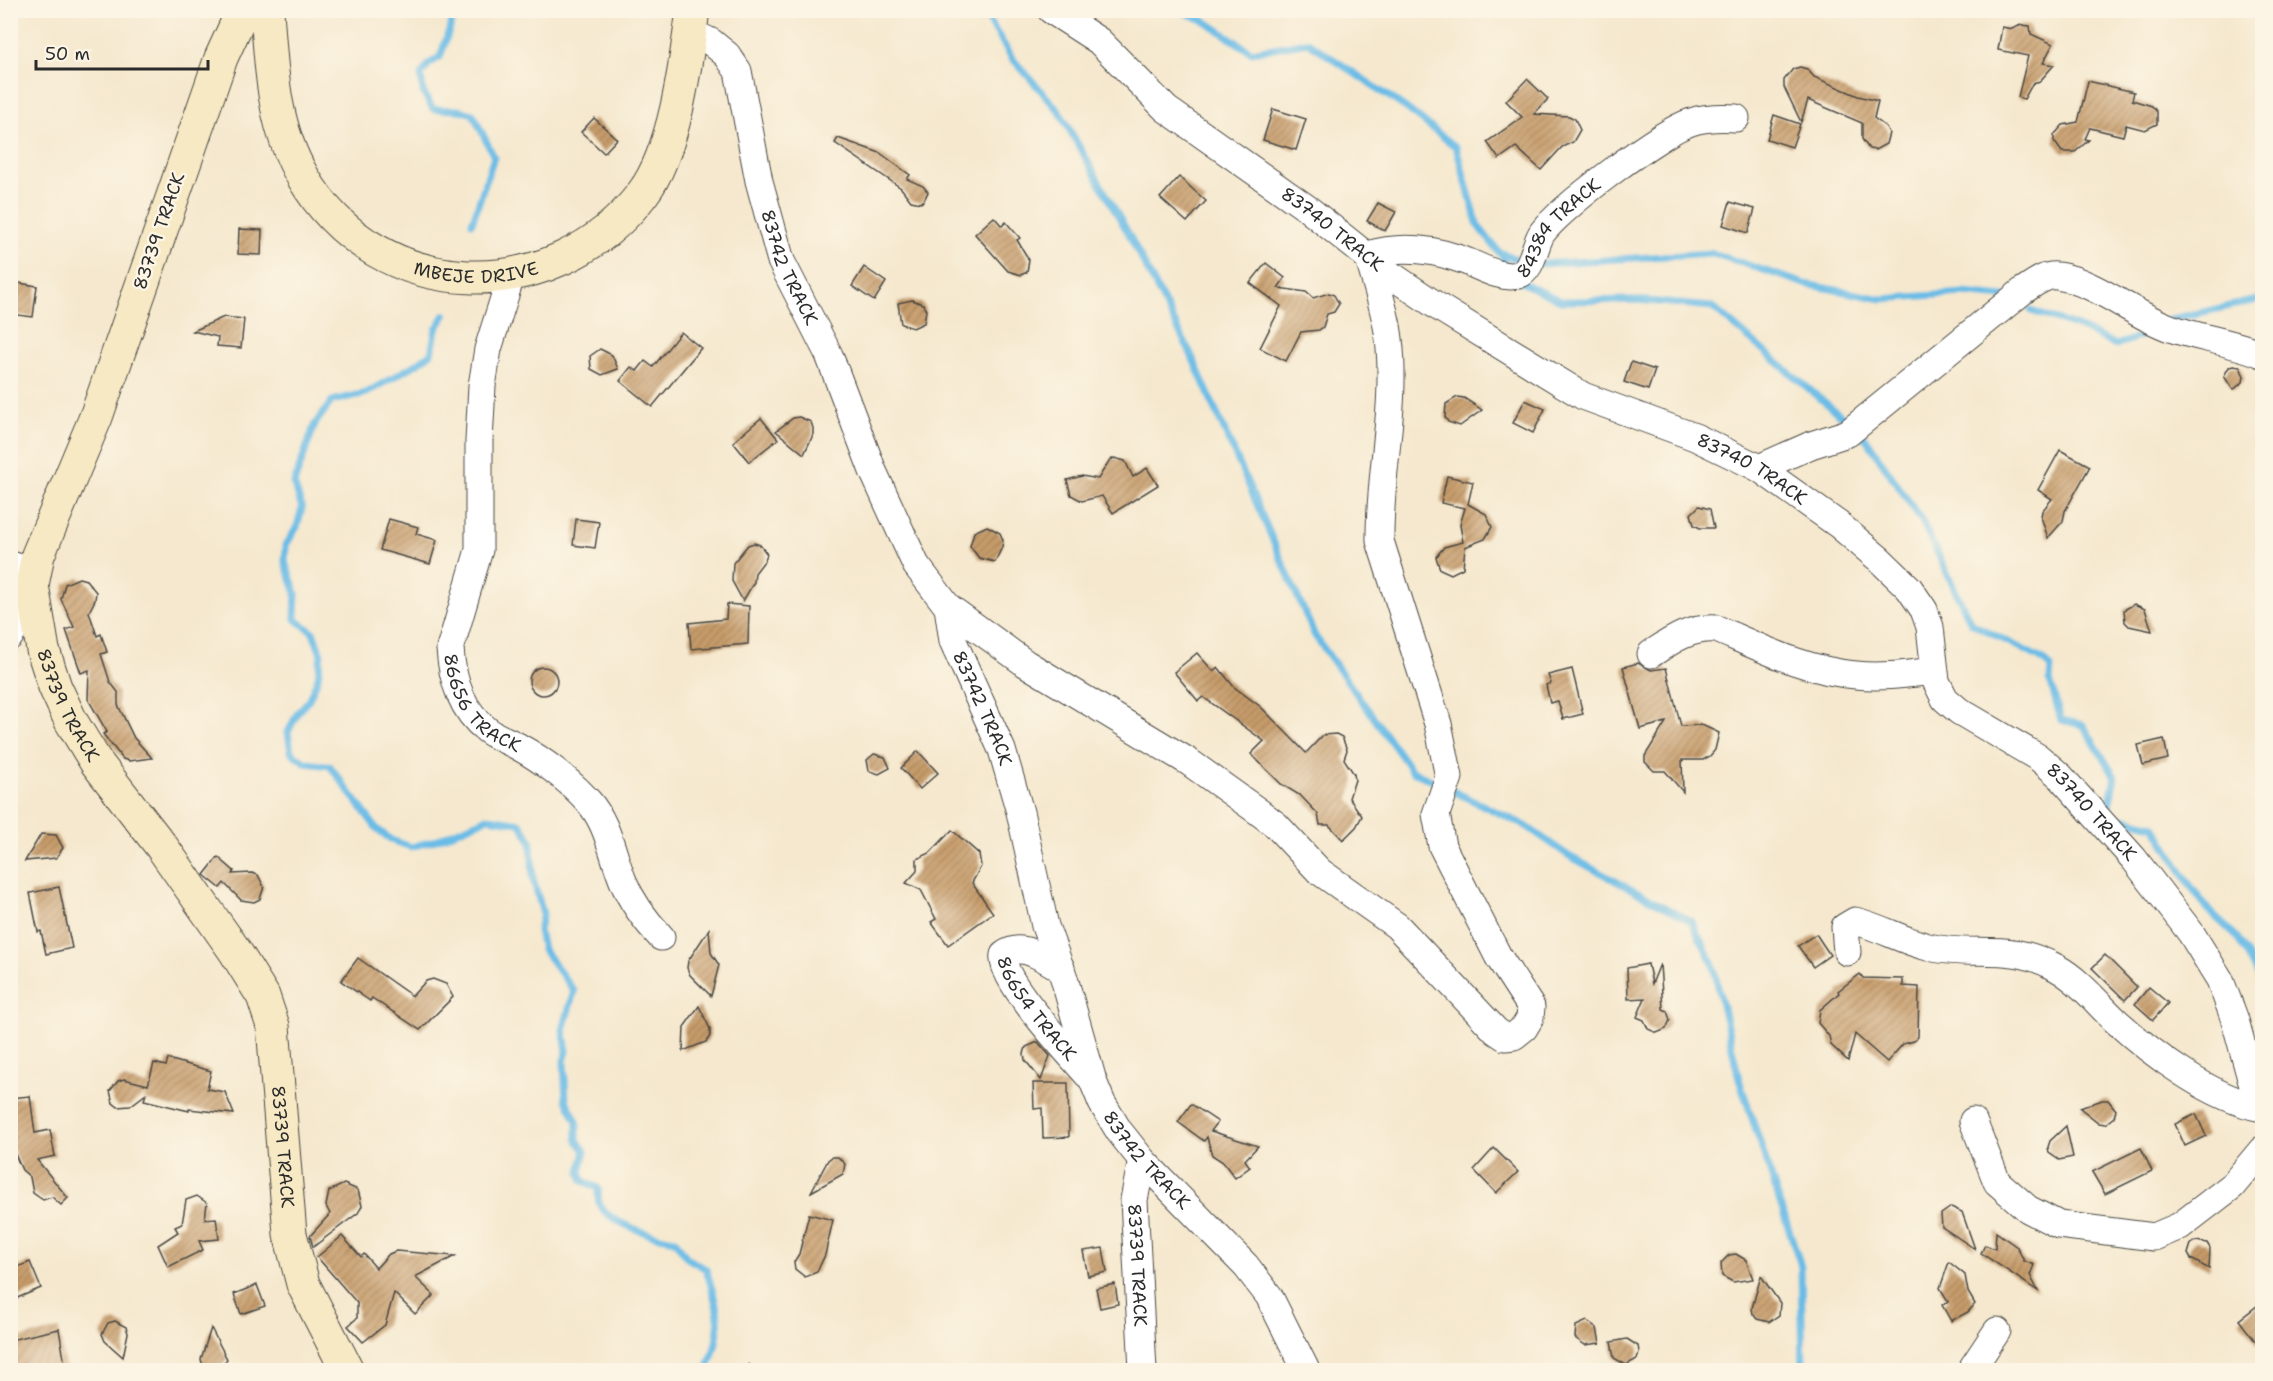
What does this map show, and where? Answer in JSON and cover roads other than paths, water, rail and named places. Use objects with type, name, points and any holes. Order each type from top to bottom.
[{"type":"street","name":"83739 TRACK","points":[[243,10],[221,58],[96,417],[26,578],[43,650],[55,687],[84,745],[191,887],[262,996],[274,1036],[290,1234],[303,1284],[347,1371]]},
{"type":"street","name":"MBEJE DRIVE","points":[[267,10],[278,115],[286,143],[302,177],[321,206],[347,233],[392,259],[461,277],[512,276],[535,270],[576,251],[609,227],[644,192],[656,169],[678,101],[691,22]]},
{"type":"street","name":"83740 TRACK","points":[[1051,10],[1099,41],[1166,109],[1368,255],[1388,273],[1440,308],[1583,396],[1607,407],[1638,415],[1695,437],[1759,468],[1839,525],[1879,559],[1908,588],[1924,610],[1930,627],[1934,671],[1945,699],[1959,711],[2013,741],[2060,776],[2134,859],[2191,933],[2220,980],[2235,1020],[2253,1086],[2262,1101]]},
{"type":"street","name":"83742 TRACK","points":[[691,22],[728,55],[738,71],[768,219],[781,261],[829,355],[873,471],[916,565],[948,607],[953,641],[1002,750],[1020,812],[1045,926],[1061,968],[1093,1081],[1119,1131],[1142,1160],[1246,1266],[1269,1296],[1306,1371]]},
{"type":"street","name":"84384 TRACK","points":[[1368,255],[1404,248],[1457,258],[1507,276],[1519,275],[1526,270],[1542,233],[1554,219],[1635,153],[1689,123],[1716,117],[1736,118]]},
{"type":"street","points":[[948,607],[1025,663],[1189,762],[1276,825],[1319,872],[1397,926],[1496,1031],[1505,1037],[1514,1036],[1524,1028],[1530,1018],[1531,1007],[1486,933],[1451,865],[1437,830],[1436,814],[1449,777],[1438,724],[1380,541],[1379,516],[1390,412],[1389,339],[1368,255]]},
{"type":"street","points":[[1759,468],[1811,445],[1848,433],[2024,290],[2042,278],[2056,275],[2079,282],[2171,328],[2233,343],[2262,354]]},
{"type":"street","name":"86656 TRACK","points":[[512,276],[496,317],[486,358],[479,441],[479,550],[450,649],[451,665],[462,699],[478,723],[488,731],[529,753],[580,794],[597,812],[629,896],[637,910],[661,937]]},
{"type":"street","points":[[10,636],[26,578]]},
{"type":"street","points":[[1651,654],[1678,637],[1703,628],[1716,629],[1814,667],[1855,675],[1885,676],[1934,671]]},
{"type":"street","points":[[1847,952],[1845,927],[1855,921],[1927,947],[1954,951],[2005,950],[2039,959],[2071,977],[2134,1036],[2197,1081],[2231,1099],[2262,1108]]},
{"type":"street","name":"86654 TRACK","points":[[1061,968],[1029,951],[1018,949],[1004,956],[1002,963],[1006,974],[1034,1011],[1093,1081]]},
{"type":"street","points":[[1973,1121],[1997,1182],[2028,1209],[2059,1225],[2154,1237],[2180,1226],[2232,1186],[2262,1150]]},
{"type":"street","name":"83739 TRACK","points":[[1142,1160],[1134,1200],[1143,1371]]},
{"type":"street","points":[[1971,1371],[1996,1331]]},
{"type":"waterway","points":[[456,10],[440,57],[429,64],[421,75],[423,92],[433,109],[459,110],[473,114],[494,157],[472,223]]},
{"type":"waterway","points":[[983,10],[1012,58],[1059,111],[1127,231],[1190,352],[1315,636],[1412,771],[1441,785]]},
{"type":"waterway","points":[[1179,10],[1205,21],[1251,52],[1308,42],[1406,108],[1456,147],[1478,226],[1503,257],[1505,268]]},
{"type":"waterway","points":[[1499,252],[1519,260]]},
{"type":"waterway","points":[[1542,264],[1712,253],[1805,284],[1882,299],[1963,293],[2004,297]]},
{"type":"waterway","points":[[1521,282],[1561,301],[1637,300],[1712,307],[1847,421]]},
{"type":"waterway","points":[[2172,319],[2262,299]]},
{"type":"waterway","points":[[2031,311],[2081,328],[2116,345],[2156,331]]},
{"type":"waterway","points":[[445,315],[436,329],[431,353],[418,363],[366,393],[332,401],[315,424],[294,483],[302,508],[297,527],[286,545],[285,562],[296,593],[295,619],[313,632],[321,654],[318,678],[308,701],[298,712],[288,732],[291,752],[306,763],[330,766],[377,829],[391,840],[411,847],[436,840],[488,818],[520,823],[531,841],[533,879],[543,914],[539,930],[543,949],[574,991],[563,1030],[567,1051],[564,1061],[566,1100],[577,1121],[577,1140],[585,1151],[580,1172],[583,1181],[598,1188],[599,1202],[603,1210],[611,1216],[632,1228],[675,1240],[687,1258],[706,1269],[718,1320],[716,1342],[707,1370]]},
{"type":"waterway","points":[[1860,433],[1922,521],[1971,623],[2040,658],[2051,667],[2050,680],[2061,720],[2083,725],[2115,777],[2108,810],[2114,816],[2154,826],[2190,885],[2210,912],[2237,937],[2262,981]]},
{"type":"waterway","points":[[1451,790],[1526,826],[1569,856],[1691,921],[1713,964],[1739,1079],[1801,1266],[1803,1370]]}]
